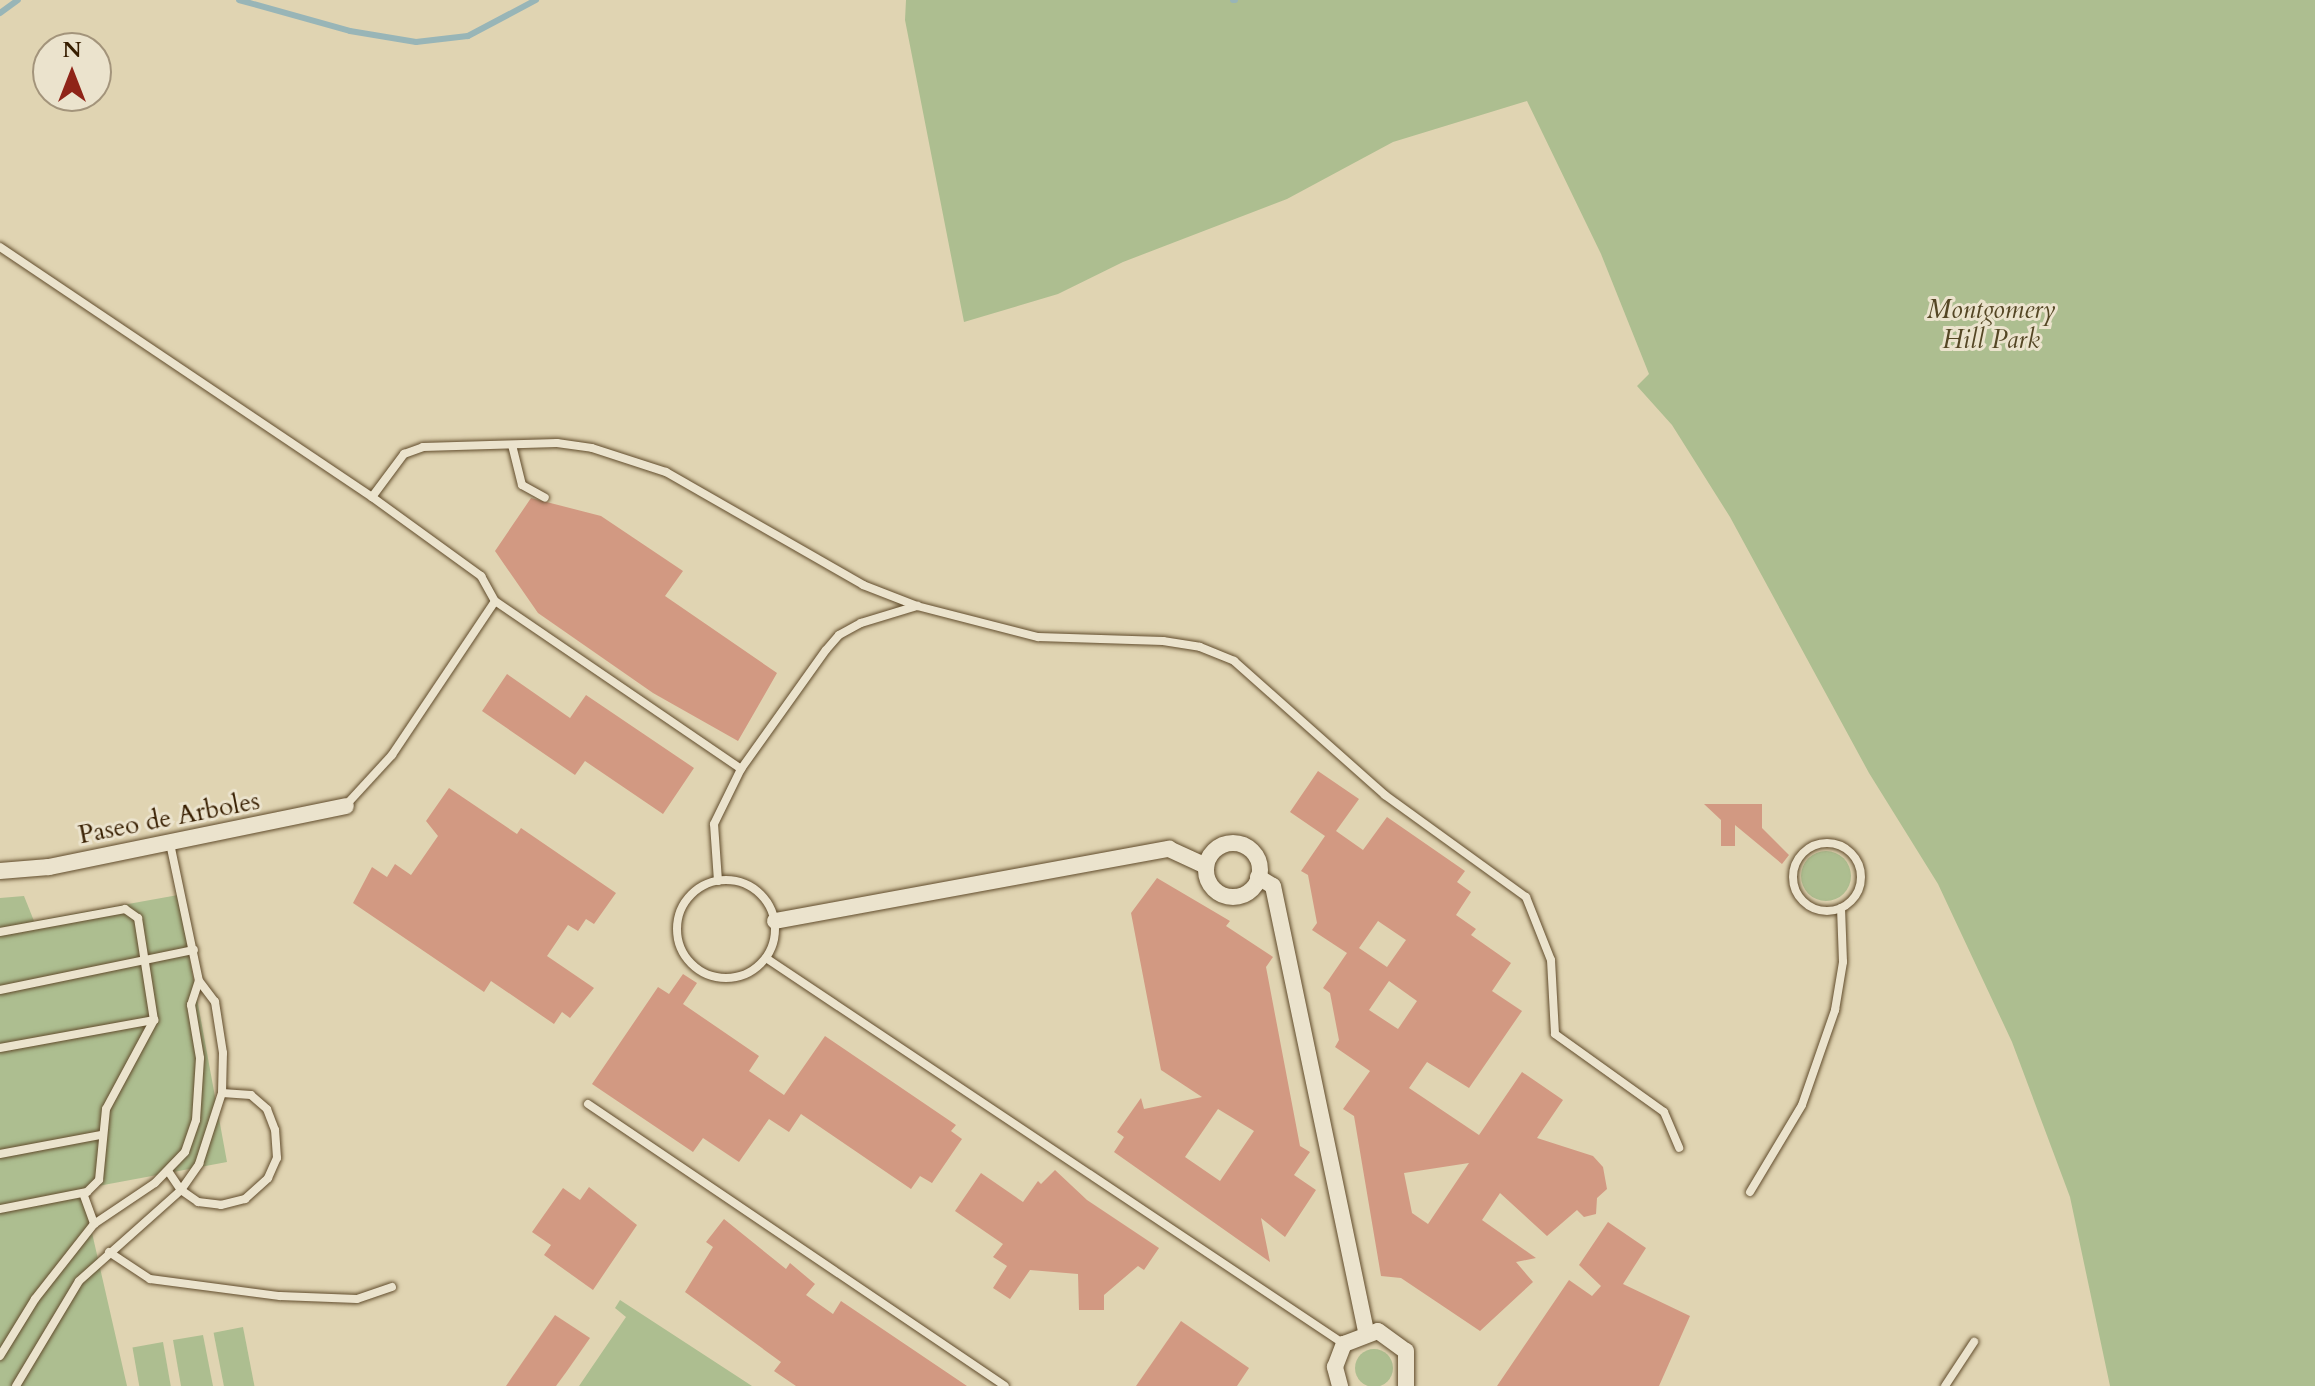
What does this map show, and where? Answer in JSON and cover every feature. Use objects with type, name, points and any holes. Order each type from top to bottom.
[{"type":"street","name":"Paseo de Arboles","points":[[0,871],[170,843],[346,806]]},
{"type":"street","points":[[1238,843],[1258,860],[1258,877],[1248,892],[1231,896],[1209,883],[1206,866],[1221,845],[1238,843]]},
{"type":"street","points":[[775,921],[1169,849],[1206,866]]},
{"type":"street","points":[[1258,877],[1273,886],[1366,1332]]},
{"type":"street","points":[[1340,1386],[1335,1367],[1344,1344],[1366,1332],[1378,1331],[1399,1341],[1410,1362],[1406,1386]]},
{"type":"lane","points":[[0,247],[372,497],[481,576],[495,601],[741,769]]},
{"type":"lane","points":[[372,497],[404,454],[423,447],[557,443],[627,456],[666,472],[863,585],[917,606],[1038,637],[1088,643],[1163,641],[1200,647],[1234,661],[1385,795],[1526,897],[1551,960],[1555,1034],[1664,1112],[1679,1148]]},
{"type":"lane","points":[[512,445],[522,485],[545,498]]},
{"type":"lane","points":[[346,806],[385,764],[495,601]]},
{"type":"lane","points":[[718,881],[714,824],[741,769],[839,635],[917,606]]},
{"type":"lane","points":[[0,1356],[35,1299],[94,1224],[168,1171],[185,1152],[196,1120],[200,1058],[191,1005],[199,981],[170,843]]},
{"type":"lane","points":[[1750,1192],[1802,1105],[1835,1010],[1843,962],[1841,908],[1860,883],[1857,861],[1839,846],[1815,845],[1797,861],[1794,884],[1806,904],[1817,909],[1841,908]]},
{"type":"lane","points":[[718,881],[733,881],[760,894],[775,921],[766,958],[737,977],[720,978],[703,973],[684,955],[676,930],[679,913],[701,886],[718,881]]},
{"type":"lane","points":[[0,932],[125,909],[138,918],[154,1020],[106,1109],[101,1135],[99,1180],[83,1193],[0,1209]]},
{"type":"lane","points":[[0,990],[194,950]]},
{"type":"lane","points":[[766,958],[1344,1344]]},
{"type":"lane","points":[[16,1386],[79,1281],[181,1190],[199,1164],[222,1093],[215,1002],[199,981]]},
{"type":"lane","points":[[0,1048],[154,1020]]},
{"type":"lane","points":[[168,1171],[181,1190],[198,1202],[221,1205],[245,1199],[268,1178],[277,1158],[275,1130],[267,1109],[251,1095],[222,1093]]},
{"type":"lane","points":[[588,1104],[1005,1386]]},
{"type":"lane","points":[[0,1154],[101,1135]]},
{"type":"lane","points":[[83,1193],[94,1224]]},
{"type":"lane","points":[[109,1252],[150,1279],[280,1296],[357,1299],[392,1287]]},
{"type":"lane","points":[[1945,1386],[1974,1342]]},
{"type":"green space","name":"Montgomery Hill Park","points":[[906,0],[2315,0],[2315,1386],[2110,1386],[2070,1197],[2012,1042],[1938,884],[1869,773],[1730,517],[1672,425],[1637,386],[1649,374],[1601,254],[1527,101],[1393,142],[1287,199],[1123,262],[1058,294],[964,322],[905,20]]},
{"type":"green space","points":[[1826,851],[1844,858],[1851,876],[1844,894],[1826,901],[1808,894],[1801,876],[1808,858]]},
{"type":"green space","points":[[178,895],[227,1162],[82,1189],[127,1386],[0,1386],[0,898],[24,896],[34,921]]},
{"type":"green space","points":[[620,1300],[752,1386],[579,1386],[626,1317],[615,1308]]},
{"type":"green space","points":[[243,1327],[254,1386],[224,1386],[214,1333]]},
{"type":"green space","points":[[203,1335],[213,1386],[181,1386],[173,1340]]},
{"type":"green space","points":[[163,1342],[171,1386],[139,1386],[132,1347]]},
{"type":"green space","points":[[1374,1349],[1387,1355],[1393,1368],[1387,1381],[1374,1387],[1361,1381],[1355,1368],[1361,1355]]},
{"type":"building","points":[[531,498],[601,516],[683,571],[665,596],[777,673],[738,741],[653,693],[538,613],[495,551]]},
{"type":"building","points":[[507,674],[570,718],[586,695],[694,768],[663,814],[585,761],[575,775],[482,711]]},
{"type":"building","points":[[1318,771],[1359,799],[1336,831],[1363,850],[1387,817],[1465,871],[1457,882],[1471,892],[1456,915],[1476,929],[1471,935],[1511,963],[1492,991],[1522,1011],[1469,1088],[1427,1062],[1409,1088],[1479,1135],[1522,1072],[1563,1100],[1537,1138],[1593,1156],[1603,1167],[1607,1189],[1597,1198],[1596,1214],[1584,1217],[1577,1210],[1547,1236],[1500,1193],[1482,1220],[1536,1258],[1516,1262],[1533,1282],[1480,1331],[1401,1278],[1381,1276],[1354,1116],[1343,1109],[1370,1071],[1335,1047],[1339,1040],[1330,993],[1323,988],[1347,953],[1312,930],[1317,923],[1308,875],[1301,871],[1325,836],[1290,812]],"holes":[[[1378,921],[1406,940],[1387,967],[1359,948]],[[1389,981],[1417,1001],[1398,1029],[1369,1010]],[[1469,1163],[1428,1224],[1412,1213],[1404,1173]]]},
{"type":"building","points":[[449,788],[517,834],[521,828],[616,893],[594,924],[586,919],[578,931],[568,925],[547,956],[594,988],[570,1018],[562,1012],[554,1024],[491,981],[484,992],[353,903],[372,867],[387,877],[395,864],[411,875],[438,836],[426,821]]},
{"type":"building","points":[[1704,804],[1762,804],[1762,828],[1789,855],[1782,864],[1735,825],[1735,846],[1721,846],[1721,820]]},
{"type":"building","points":[[1157,878],[1230,921],[1226,926],[1273,957],[1266,967],[1300,1146],[1310,1152],[1294,1175],[1316,1190],[1285,1237],[1261,1218],[1270,1262],[1114,1152],[1124,1137],[1117,1132],[1141,1098],[1144,1109],[1202,1097],[1161,1070],[1131,913]],"holes":[[[1218,1109],[1254,1131],[1220,1181],[1185,1157]]]},
{"type":"building","points":[[683,974],[697,983],[683,1004],[759,1056],[749,1071],[784,1095],[825,1036],[956,1125],[951,1131],[962,1139],[932,1183],[920,1176],[911,1189],[801,1114],[789,1132],[769,1119],[739,1162],[703,1138],[693,1152],[592,1084],[658,987],[669,994]]},
{"type":"building","points":[[1055,1170],[1087,1200],[1159,1248],[1144,1270],[1138,1266],[1104,1295],[1104,1310],[1079,1310],[1078,1274],[1030,1270],[1010,1299],[993,1288],[1007,1266],[993,1257],[1003,1244],[955,1211],[981,1173],[1023,1202],[1038,1181],[1041,1184]]},
{"type":"building","points":[[589,1187],[637,1225],[593,1290],[544,1255],[551,1245],[532,1232],[563,1188],[580,1200]]},
{"type":"building","points":[[724,1219],[786,1269],[790,1263],[815,1284],[806,1295],[833,1314],[841,1301],[967,1386],[796,1386],[774,1371],[781,1362],[685,1292],[713,1247],[706,1242]]},
{"type":"building","points":[[1608,1222],[1646,1248],[1623,1284],[1690,1316],[1659,1386],[1497,1386],[1569,1280],[1592,1296],[1601,1286],[1579,1265]]},
{"type":"building","points":[[555,1315],[590,1338],[556,1386],[506,1386]]},
{"type":"building","points":[[1181,1321],[1249,1368],[1237,1386],[1136,1386]]},
{"type":"waterway","points":[[0,13],[18,0]]},
{"type":"waterway","points":[[239,0],[350,31],[416,42],[468,36],[536,0]]}]
